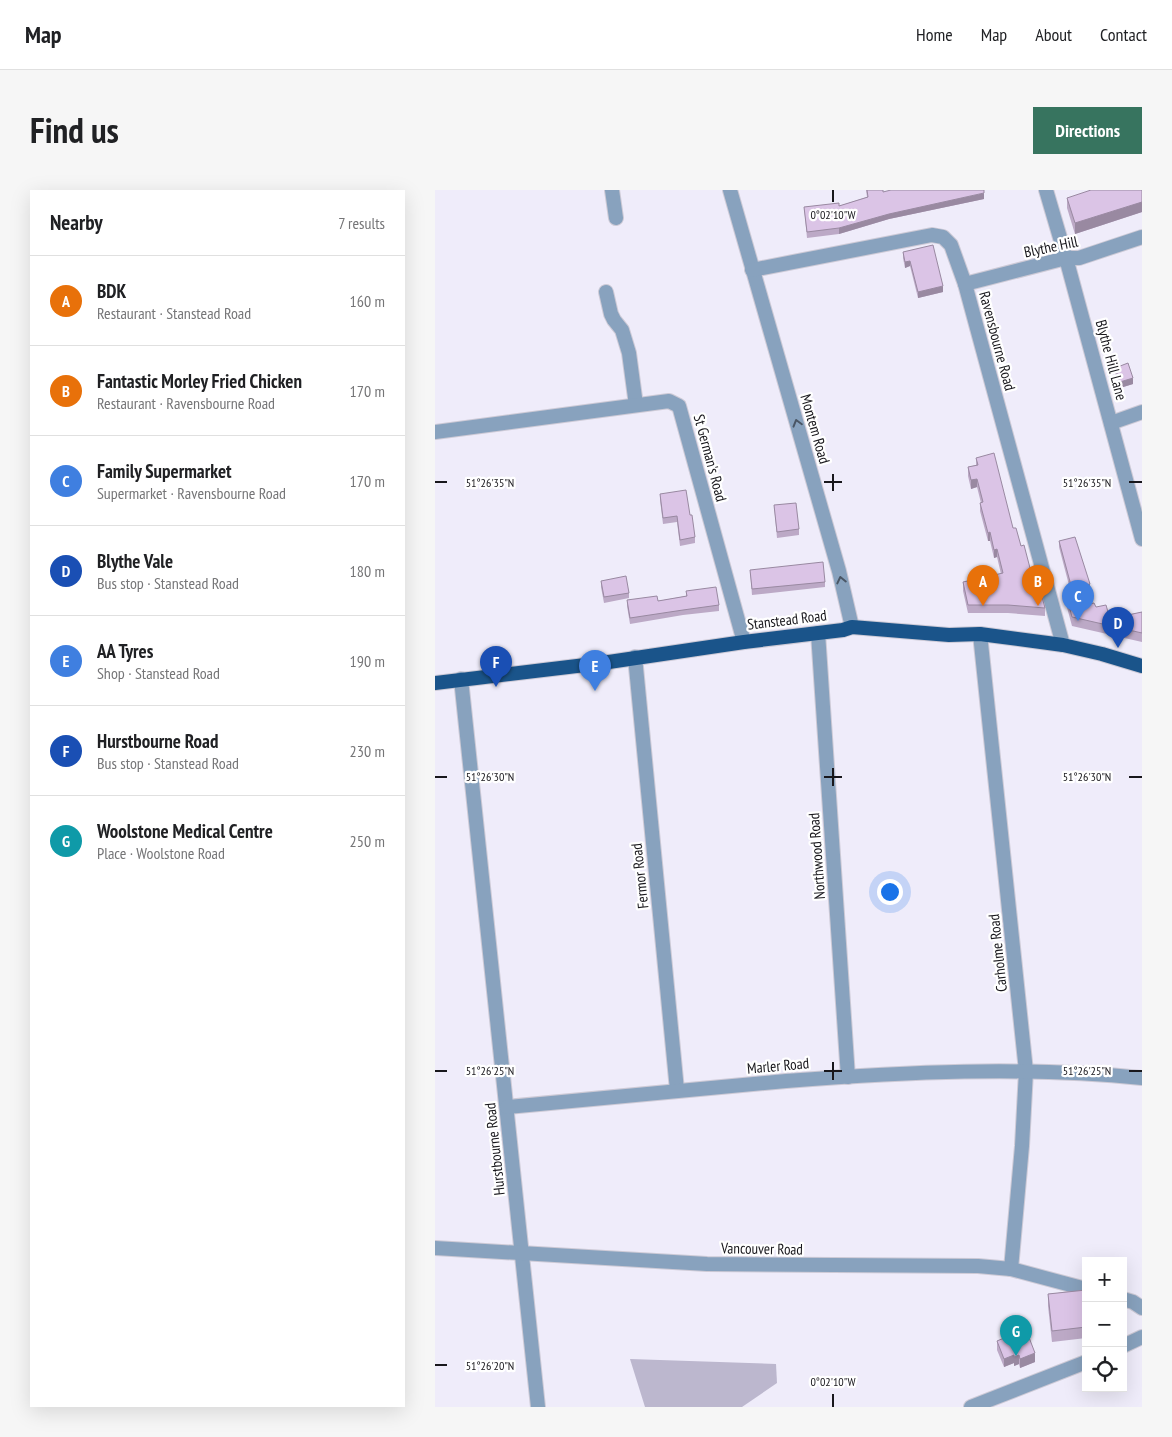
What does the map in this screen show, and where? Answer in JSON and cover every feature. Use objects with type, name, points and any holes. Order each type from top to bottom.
[{"type":"highway","name":"Stanstead Road","points":[[435,683],[818,634],[852,627],[949,634],[981,634],[1063,645],[1142,666]]},
{"type":"street","points":[[613,190],[616,218]]},
{"type":"street","name":"Montem Road","points":[[730,190],[836,562],[852,627]]},
{"type":"street","name":"Blythe Hill Lane","points":[[1046,190],[1142,539]]},
{"type":"street","name":"Ravensbourne Road","points":[[752,270],[932,235],[943,237],[951,245],[965,284],[1063,645]]},
{"type":"street","name":"Blythe Hill","points":[[965,284],[1066,258],[1079,258],[1142,237]]},
{"type":"street","points":[[606,292],[611,314],[622,330],[629,353],[636,405]]},
{"type":"street","name":"St German's Road","points":[[435,432],[669,401],[679,406],[744,642]]},
{"type":"street","points":[[1111,423],[1142,412]]},
{"type":"street","name":"Northwood Road","points":[[818,634],[848,1076]]},
{"type":"street","name":"Carholme Road","points":[[981,634],[1026,1071],[1022,1146],[1011,1269]]},
{"type":"street","name":"Fermor Road","points":[[635,657],[677,1090]]},
{"type":"street","name":"Hurstbourne Road","points":[[461,679],[539,1407]]},
{"type":"street","name":"Marler Road","points":[[507,1107],[677,1090],[848,1076],[935,1072],[1072,1072],[1142,1078]]},
{"type":"street","name":"Vancouver Road","points":[[435,1248],[707,1264],[978,1266],[1011,1269],[1082,1288]]},
{"type":"street","points":[[1127,1300],[1142,1308]]},
{"type":"street","points":[[1127,1344],[1142,1337]]},
{"type":"street","points":[[971,1407],[1082,1364]]},
{"type":"shaded area","points":[[630,1359],[776,1364],[777,1383],[742,1407],[645,1407]]},
{"type":"building","points":[[867,190],[883,190],[883,192],[891,190],[984,190],[984,193],[889,214],[839,228],[807,232],[804,207],[839,203],[839,206],[868,197]]},
{"type":"building","points":[[1091,190],[1142,190],[1142,202],[1075,223],[1067,198]]},
{"type":"building","points":[[933,245],[943,286],[918,292],[910,261],[905,262],[903,252]]},
{"type":"building","points":[[1128,363],[1133,378],[1120,382],[1115,368]]},
{"type":"building","points":[[994,453],[1013,528],[1016,528],[1021,546],[1024,545],[1030,568],[1034,567],[1045,608],[1008,605],[968,605],[963,582],[1003,573],[997,549],[994,550],[990,532],[988,533],[980,503],[983,502],[977,479],[971,480],[968,467],[978,465],[976,458]]},
{"type":"building","points":[[686,490],[695,537],[680,540],[677,516],[663,518],[660,494]]},
{"type":"building","points":[[796,503],[799,529],[777,532],[774,505]]},
{"type":"building","points":[[1075,537],[1090,584],[1072,589],[1059,541]]},
{"type":"building","points":[[823,562],[825,582],[752,589],[750,570]]},
{"type":"building","points":[[626,576],[629,593],[604,597],[601,581]]},
{"type":"building","points":[[716,587],[719,605],[630,618],[627,600],[657,596],[658,601],[687,596],[686,591]]},
{"type":"building","points":[[1079,587],[1084,605],[1094,603],[1096,607],[1106,605],[1108,612],[1121,610],[1123,616],[1142,612],[1142,633],[1072,617],[1065,591]]},
{"type":"building","points":[[1082,1290],[1082,1327],[1052,1331],[1048,1294]]},
{"type":"building","points":[[1025,1327],[1035,1353],[1020,1359],[1019,1355],[1014,1357],[1014,1355],[1004,1359],[997,1341]]},
{"type":"place","name":"BDK","points":[[983,606]]},
{"type":"place","name":"Fantastic Morley Fried Chicken","points":[[1038,606]]},
{"type":"place","name":"Family Supermarket","points":[[1078,621]]},
{"type":"place","name":"Blythe Vale","points":[[1118,648]]},
{"type":"place","name":"Hurstbourne Road","points":[[496,687]]},
{"type":"place","name":"AA Tyres","points":[[595,691]]},
{"type":"place","name":"Woolstone Medical Centre","points":[[1016,1356]]}]
